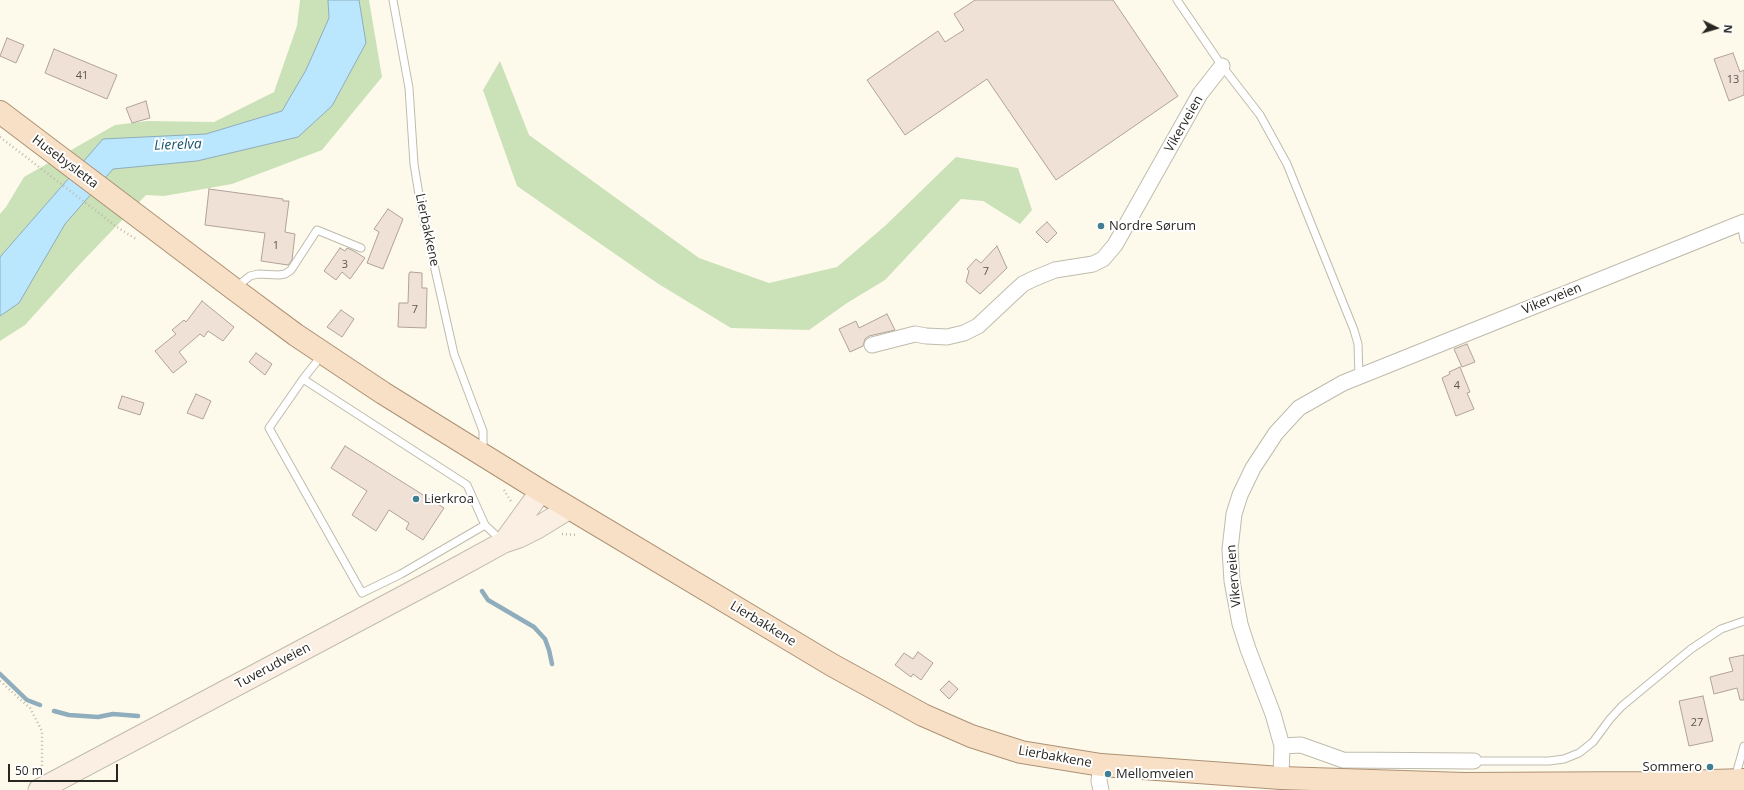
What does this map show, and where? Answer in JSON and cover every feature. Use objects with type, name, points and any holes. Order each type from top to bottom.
[{"type":"main road","name":"Husebysletta","points":[[0,112],[131,212]]},
{"type":"main road","name":"Lierbakkene","points":[[131,212],[323,353],[477,453],[832,665],[929,718],[965,734],[996,745],[1047,757],[1101,765],[1281,778],[1464,784],[1632,784],[1739,780]]},
{"type":"main road","name":"Tuverudveien","points":[[504,542],[541,491]]},
{"type":"main road","name":"Tuverudveien","points":[[41,790],[436,580],[504,542],[519,537],[537,528],[563,512],[567,507]]},
{"type":"street","name":"Vikerveien","points":[[872,344],[915,334],[947,337],[964,333],[978,326],[1023,284],[1055,270],[1093,264],[1103,259],[1115,245],[1200,94],[1222,66]]},
{"type":"street","name":"Vikerveien","points":[[1281,778],[1282,746],[1273,714],[1248,649],[1236,610],[1230,549],[1234,514],[1245,484],[1266,445],[1291,416],[1308,402],[1359,376],[1742,223]]},
{"type":"street","points":[[1282,746],[1301,745],[1343,760],[1474,761]]},
{"type":"street","points":[[1100,790],[1099,781],[1101,765]]},
{"type":"lane","name":"Lierbakkene","points":[[393,0],[409,88],[414,164],[421,207],[454,354],[483,431],[482,444],[477,453]]},
{"type":"lane","points":[[1177,0],[1222,66],[1260,115],[1287,164],[1354,330],[1358,344],[1359,376]]},
{"type":"lane","points":[[1742,223],[1744,239]]},
{"type":"lane","points":[[234,289],[250,276],[258,274],[286,274],[291,270],[317,230],[361,248]]},
{"type":"lane","points":[[323,353],[302,379],[269,428],[362,593],[401,574],[485,525]]},
{"type":"lane","points":[[302,379],[467,485],[485,525],[504,542]]},
{"type":"lane","points":[[1474,761],[1549,761],[1564,759],[1579,753],[1593,742],[1610,719],[1632,697],[1696,645],[1721,629],[1744,621]]},
{"type":"lane","points":[[1730,626],[1744,625]]},
{"type":"lane","name":"Lierbakkene","points":[[1739,780],[1744,746]]},
{"type":"path","points":[[0,137],[111,222]]},
{"type":"path","points":[[0,681],[30,708],[42,731],[43,749],[41,790]]},
{"type":"green space","points":[[300,0],[369,0],[382,77],[322,150],[232,184],[164,196],[146,195],[80,264],[25,325],[0,341],[0,214],[6,207],[24,177],[115,125],[148,121],[214,122],[274,92],[297,26]]},
{"type":"green space","points":[[500,61],[529,135],[699,258],[769,283],[837,267],[886,225],[956,157],[1018,168],[1032,210],[1020,224],[983,201],[961,199],[885,280],[847,303],[809,330],[731,328],[657,283],[517,186],[483,90]]},
{"type":"water","name":"Lierelva","points":[[328,0],[359,0],[366,43],[332,106],[298,137],[197,161],[113,169],[65,224],[19,303],[0,316],[0,257],[103,139],[206,134],[282,111],[306,70],[329,18]]},
{"type":"building","points":[[975,0],[1113,0],[1178,96],[1056,180],[987,79],[905,135],[867,80],[938,31],[945,42],[964,30],[954,14]]},
{"type":"building","points":[[7,38],[24,45],[16,63],[0,56]]},
{"type":"building","points":[[54,49],[117,75],[107,99],[45,73]]},
{"type":"building","points":[[1733,53],[1740,72],[1744,70],[1744,95],[1729,101],[1714,59]]},
{"type":"building","points":[[146,101],[150,118],[132,123],[126,108]]},
{"type":"building","points":[[209,189],[289,201],[285,232],[295,234],[292,260],[288,265],[261,261],[265,233],[205,225]]},
{"type":"building","points":[[388,209],[403,219],[383,269],[367,263],[379,232],[374,229]]},
{"type":"building","points":[[1047,222],[1057,233],[1047,243],[1036,232]]},
{"type":"building","points":[[997,246],[1007,268],[980,294],[966,282],[969,271],[967,269],[976,259],[981,263]]},
{"type":"building","points":[[340,248],[345,251],[347,248],[365,258],[350,279],[342,272],[336,280],[324,271]]},
{"type":"building","points":[[409,273],[422,273],[422,288],[427,288],[426,328],[398,327],[399,303],[408,303]]},
{"type":"building","points":[[202,301],[234,327],[223,341],[208,331],[204,337],[200,334],[179,352],[187,362],[173,373],[155,351],[176,334],[172,330],[184,320],[186,322]]},
{"type":"building","points":[[341,310],[354,319],[342,337],[327,327]]},
{"type":"building","points":[[887,314],[895,330],[869,336],[865,339],[863,346],[850,352],[839,329],[856,321],[859,328]]},
{"type":"building","points":[[1467,344],[1475,362],[1462,367],[1454,349]]},
{"type":"building","points":[[256,353],[272,364],[265,375],[249,362]]},
{"type":"building","points":[[1460,367],[1470,392],[1467,393],[1474,409],[1456,416],[1442,378],[1450,374],[1449,372]]},
{"type":"building","points":[[196,394],[211,401],[203,419],[187,413]]},
{"type":"building","points":[[122,396],[144,403],[140,415],[118,408]]},
{"type":"building","points":[[345,446],[444,508],[423,540],[406,529],[409,523],[389,510],[376,531],[352,515],[367,491],[331,468]]},
{"type":"building","points":[[918,652],[933,663],[921,680],[913,674],[911,677],[895,665],[904,653],[913,659]]},
{"type":"building","points":[[1744,655],[1744,700],[1740,700],[1737,688],[1714,694],[1710,677],[1733,671],[1729,658]]},
{"type":"building","points":[[949,681],[958,689],[949,699],[940,690]]},
{"type":"building","points":[[1703,696],[1713,741],[1689,746],[1679,701]]},
{"type":"waterway","points":[[482,591],[488,600],[534,627],[545,639],[552,664]]},
{"type":"waterway","points":[[0,674],[27,700],[40,705]]},
{"type":"waterway","points":[[54,711],[69,715],[98,717],[113,714],[138,716]]},
{"type":"place","name":"Nordre Sørum","points":[[1101,226]]},
{"type":"place","name":"Lierkroa","points":[[416,499]]},
{"type":"place","name":"Sommero","points":[[1710,767]]},
{"type":"place","name":"Mellomveien","points":[[1108,774]]}]
